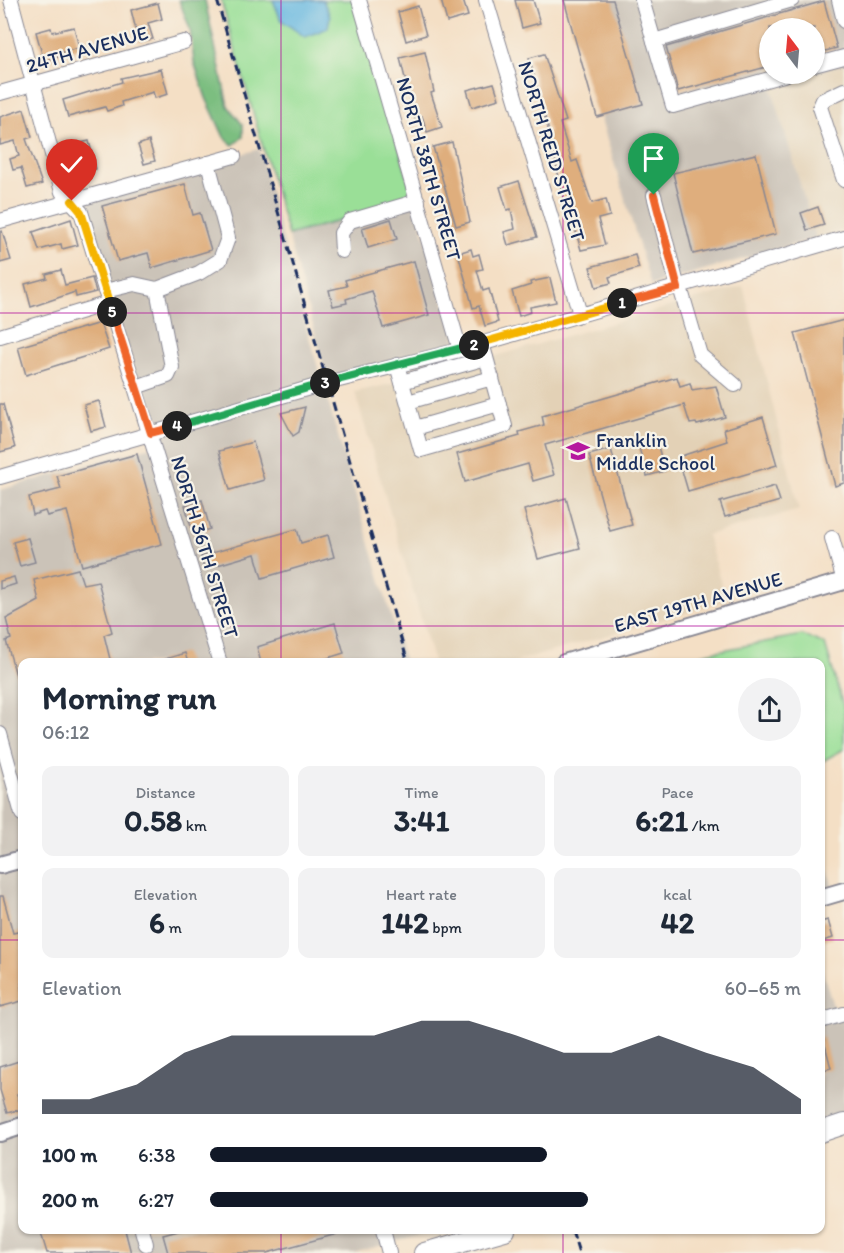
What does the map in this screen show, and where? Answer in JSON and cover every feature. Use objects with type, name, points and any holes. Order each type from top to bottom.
[{"type":"highway","points":[[825,1130],[844,1124]]},
{"type":"highway","points":[[424,1253],[491,1234]]},
{"type":"main road","name":"EAST 19TH AVENUE","points":[[581,658],[844,581]]},
{"type":"main road","points":[[0,865],[18,860]]},
{"type":"main road","points":[[825,897],[844,891]]},
{"type":"main road","points":[[0,1133],[18,1127]]},
{"type":"street","name":"NORTH 36TH STREET","points":[[11,0],[62,192],[81,212],[218,658]]},
{"type":"street","name":"NORTH 38TH STREET","points":[[359,0],[460,350]]},
{"type":"street","name":"NORTH REID STREET","points":[[486,0],[580,314]]},
{"type":"street","points":[[642,0],[673,106],[759,82]]},
{"type":"street","points":[[654,41],[792,0]]},
{"type":"street","points":[[838,0],[844,21]]},
{"type":"street","name":"24TH AVENUE","points":[[0,93],[184,42]]},
{"type":"street","points":[[825,62],[844,57]]},
{"type":"street","points":[[844,90],[823,100],[820,107],[844,180]]},
{"type":"street","points":[[0,221],[234,156]]},
{"type":"street","points":[[0,336],[107,297],[134,284],[157,290],[199,273],[220,260],[228,238],[208,163]]},
{"type":"street","points":[[654,195],[699,355],[735,385]]},
{"type":"street","points":[[342,251],[341,233],[350,221],[418,201]]},
{"type":"street","points":[[0,477],[151,433],[460,350],[844,238]]},
{"type":"street","points":[[136,387],[168,376],[172,367],[157,290]]},
{"type":"street","points":[[398,365],[421,450],[505,426],[482,343]]},
{"type":"street","points":[[402,382],[486,358]]},
{"type":"street","points":[[408,402],[492,378]]},
{"type":"street","points":[[415,428],[499,404]]},
{"type":"street","points":[[832,538],[844,581]]},
{"type":"street","points":[[0,734],[18,799]]},
{"type":"street","points":[[825,1020],[844,1014]]},
{"type":"street","points":[[384,1234],[389,1253]]},
{"type":"shaded area","points":[[565,0],[844,0],[844,64],[825,70],[825,18],[759,18],[759,84],[775,84],[771,85],[816,238],[651,285]]},
{"type":"shaded area","points":[[844,64],[844,230],[816,238],[771,85],[825,84],[825,69]]},
{"type":"shaded area","points":[[259,149],[306,327],[404,658],[18,658],[18,1234],[423,1234],[354,1253],[0,1253],[0,490],[165,443],[160,426],[152,428],[82,200]]},
{"type":"shaded area","points":[[414,200],[456,341],[328,380],[288,235]]},
{"type":"shaded area","name":"Franklin Middle School","points":[[743,286],[799,510],[707,535],[726,601],[529,658],[433,658],[355,392],[422,377]]},
{"type":"shaded area","points":[[825,861],[834,891],[825,893]]},
{"type":"shaded area","points":[[825,980],[836,1016],[844,1014],[844,1125],[825,1131]]},
{"type":"green space","points":[[179,0],[205,0],[228,106],[243,125],[243,137],[233,145],[224,137],[206,98],[194,62],[190,29]]},
{"type":"green space","points":[[221,0],[357,0],[414,200],[288,235]]},
{"type":"green space","points":[[802,635],[825,644],[844,709],[844,749],[825,760],[825,658],[692,658],[707,653]]},
{"type":"water","points":[[273,0],[323,0],[330,16],[328,28],[305,37],[281,20]]},
{"type":"building","points":[[441,0],[463,0],[468,16],[447,22]]},
{"type":"building","points":[[515,0],[533,0],[540,23],[522,28]]},
{"type":"building","points":[[564,0],[613,0],[643,104],[597,117]]},
{"type":"building","points":[[824,1],[837,48],[825,51],[825,18],[766,18]]},
{"type":"building","points":[[158,3],[162,19],[148,23],[153,39],[139,42],[131,10]]},
{"type":"building","points":[[418,6],[426,35],[406,41],[398,12]]},
{"type":"building","points":[[759,20],[759,69],[678,91],[666,47]]},
{"type":"building","points":[[74,27],[79,48],[58,53],[58,57],[44,61],[36,32],[51,28],[52,32]]},
{"type":"building","points":[[425,52],[434,92],[431,93],[442,127],[427,132],[422,116],[415,119],[400,58]]},
{"type":"building","points":[[544,54],[566,121],[560,123],[572,162],[577,160],[592,203],[606,199],[610,216],[598,219],[605,245],[581,250],[568,203],[565,204],[554,155],[544,133],[549,132],[529,58]]},
{"type":"building","points":[[161,69],[168,94],[155,98],[153,92],[121,102],[122,106],[107,111],[105,107],[68,117],[63,100],[122,82],[121,78]]},
{"type":"building","points":[[494,83],[499,99],[472,107],[467,90]]},
{"type":"building","points":[[24,109],[32,137],[26,139],[42,184],[27,188],[21,168],[13,170],[10,159],[19,156],[15,141],[0,145],[0,117]]},
{"type":"building","points":[[89,141],[96,169],[79,173],[72,145]]},
{"type":"building","points":[[149,141],[155,161],[144,164],[138,145]]},
{"type":"building","points":[[452,142],[470,222],[456,226],[433,147]]},
{"type":"building","points":[[756,154],[776,234],[693,254],[673,173]]},
{"type":"building","points":[[519,181],[537,237],[508,245],[504,232],[515,229],[511,209],[507,210],[500,187]]},
{"type":"building","points":[[185,184],[193,215],[200,213],[211,250],[152,268],[148,253],[118,261],[102,206]]},
{"type":"building","points":[[818,207],[824,225],[807,230],[801,213]]},
{"type":"building","points":[[71,219],[78,245],[62,249],[61,244],[39,250],[33,232]]},
{"type":"building","points":[[391,219],[397,239],[368,248],[362,228]]},
{"type":"building","points":[[2,231],[11,260],[0,263],[0,232]]},
{"type":"building","points":[[471,249],[473,256],[479,254],[483,269],[477,270],[483,291],[489,289],[498,322],[485,326],[479,306],[473,308],[458,253]]},
{"type":"building","points":[[635,255],[639,268],[609,277],[611,283],[596,287],[590,267]]},
{"type":"building","points":[[414,261],[429,315],[383,328],[372,291],[346,299],[347,303],[333,306],[329,290],[347,286],[345,280]]},
{"type":"building","points":[[61,270],[65,285],[92,278],[96,292],[76,297],[75,292],[31,307],[25,284],[47,278],[46,274]]},
{"type":"building","points":[[550,278],[556,302],[530,307],[531,312],[519,316],[512,291],[531,285],[530,282]]},
{"type":"building","points":[[844,320],[844,483],[835,486],[795,333]]},
{"type":"building","points":[[100,323],[109,349],[26,375],[18,347]]},
{"type":"building","points":[[677,377],[680,386],[690,383],[692,390],[716,386],[725,417],[697,425],[696,423],[690,424],[684,405],[545,445],[554,475],[533,481],[528,464],[465,482],[457,454],[520,436],[519,432],[544,425],[542,416]]},
{"type":"building","points":[[99,401],[106,427],[91,431],[84,405]]},
{"type":"building","points":[[0,404],[3,404],[15,448],[0,452]]},
{"type":"building","points":[[305,407],[299,432],[293,436],[281,413]]},
{"type":"building","points":[[763,417],[777,465],[688,491],[678,457],[727,441],[724,429]]},
{"type":"building","points":[[655,436],[665,471],[647,476],[637,441]]},
{"type":"building","points":[[253,442],[264,480],[230,490],[219,451]]},
{"type":"building","points":[[611,449],[632,525],[610,531],[589,455]]},
{"type":"building","points":[[137,454],[162,544],[82,566],[67,511],[47,516],[45,511],[33,515],[29,497],[61,489],[57,476]]},
{"type":"building","points":[[775,486],[780,501],[725,517],[720,502]]},
{"type":"building","points":[[566,498],[580,548],[538,559],[524,510]]},
{"type":"building","points":[[202,500],[210,529],[193,534],[185,505]]},
{"type":"building","points":[[297,529],[301,543],[328,535],[334,557],[262,578],[255,554],[204,569],[201,556]]},
{"type":"building","points":[[28,538],[35,562],[20,566],[13,542]]},
{"type":"building","points":[[78,569],[83,584],[98,581],[112,632],[104,635],[110,658],[18,658],[18,682],[6,641],[11,639],[6,619],[39,601],[34,580]]},
{"type":"building","points":[[14,577],[16,584],[0,589],[0,581]]},
{"type":"building","points":[[335,623],[344,653],[328,658],[260,658],[257,647]]},
{"type":"building","points":[[185,653],[186,658],[169,658]]},
{"type":"building","points":[[0,896],[3,896],[13,933],[18,932],[18,1002],[0,1007]]},
{"type":"building","points":[[828,920],[833,938],[825,940],[825,921]]},
{"type":"building","points":[[825,1045],[831,1068],[825,1070]]},
{"type":"building","points":[[18,1061],[18,1110],[7,1113],[0,1090],[0,1067]]},
{"type":"building","points":[[41,1234],[126,1234],[131,1253],[47,1253]]},
{"type":"building","points":[[337,1234],[267,1253],[168,1253],[163,1235]]},
{"type":"railway","points":[[217,0],[407,658]]},
{"type":"railway","points":[[573,1234],[579,1253]]},
{"type":"place","name":"Franklin Middle School","points":[[578,451]]},
{"type":"route","points":[[72,201],[81,212],[151,433],[327,383],[460,350],[580,314],[678,288],[654,195]]}]
